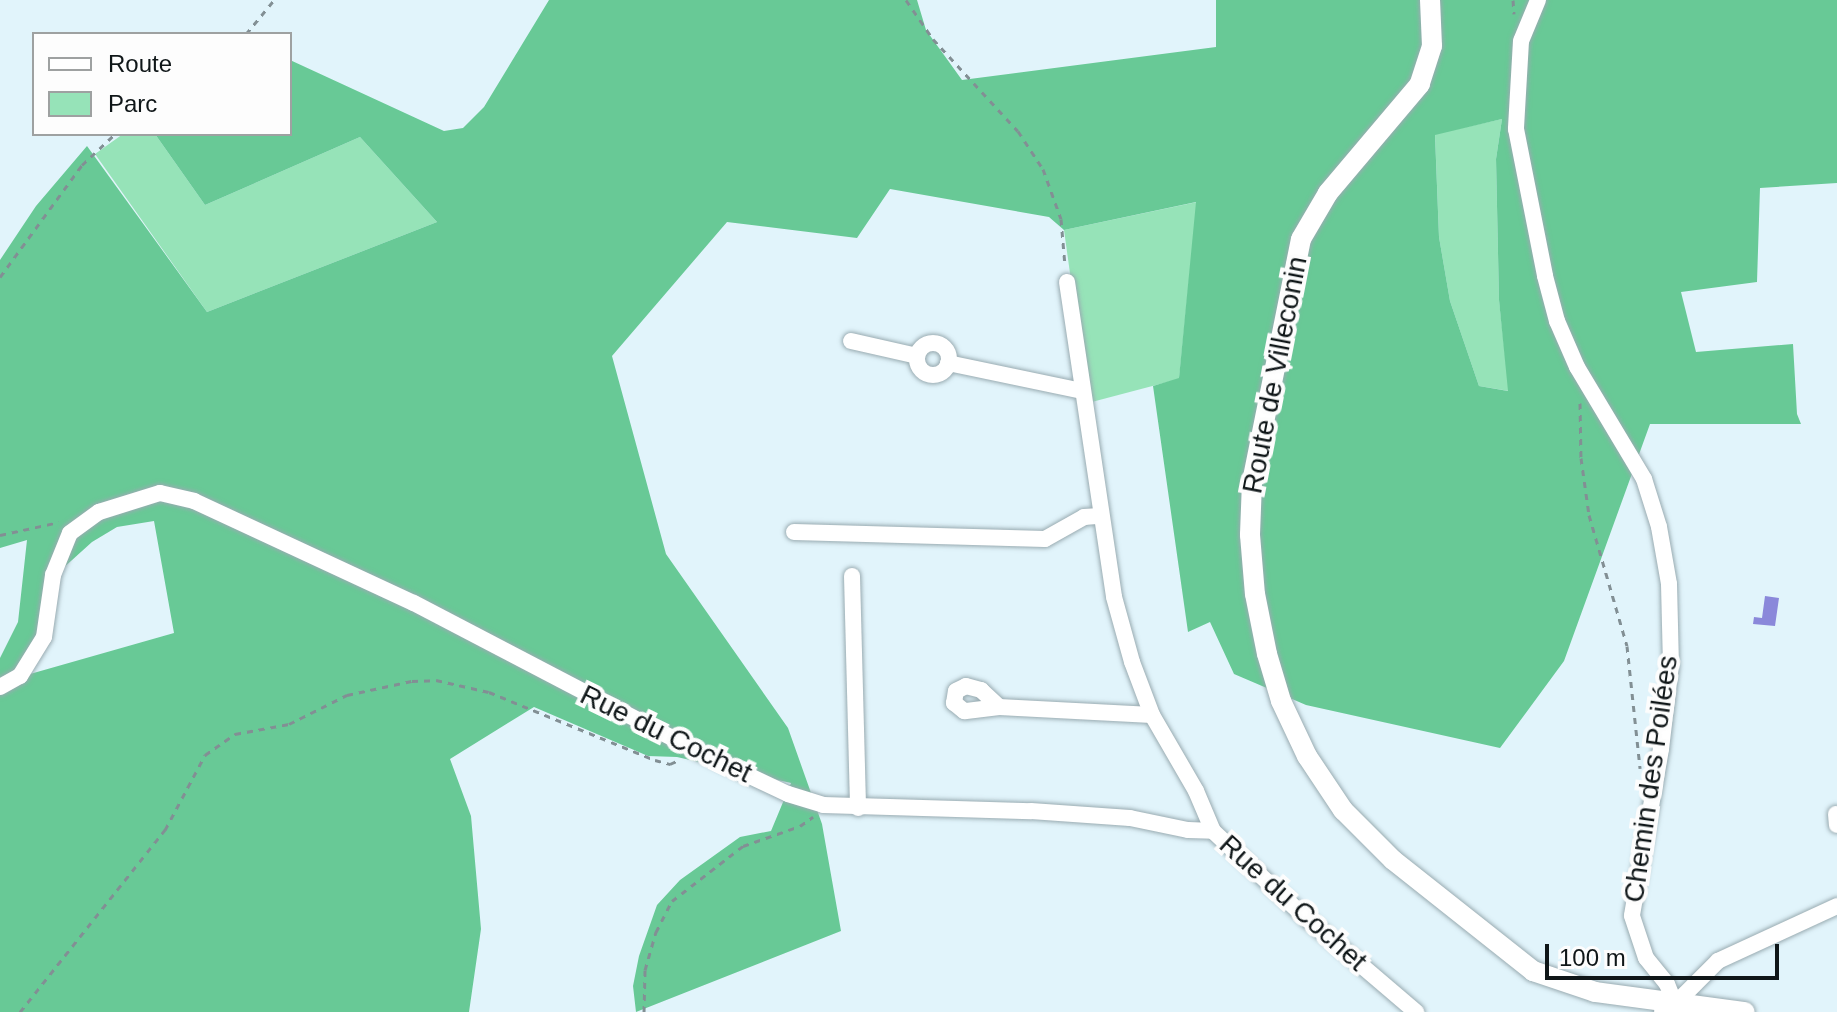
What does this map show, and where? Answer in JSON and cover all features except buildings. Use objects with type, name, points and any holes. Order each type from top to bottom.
[{"type":"main road","name":"Route de Villeconin","points":[[1430,0],[1432,46],[1420,84],[1328,193],[1301,239],[1252,482],[1251,564],[1267,654],[1281,701],[1307,756],[1343,810],[1393,860],[1533,971],[1595,992],[1668,1008],[1745,1012]]},
{"type":"street","name":"Chemin des Poilées","points":[[1538,0],[1521,41],[1516,129],[1545,276],[1557,321],[1577,367],[1644,479],[1659,527],[1669,584],[1671,665],[1665,721],[1632,916],[1646,958],[1667,984],[1668,1008]]},
{"type":"street","points":[[1067,282],[1114,597],[1132,662],[1152,715],[1196,791],[1213,831]]},
{"type":"street","points":[[851,341],[917,356]]},
{"type":"street","points":[[936,343],[945,349],[948,363],[942,372],[926,374],[918,367],[917,356],[926,344],[936,343]]},
{"type":"street","points":[[948,363],[1082,391]]},
{"type":"street","name":"Rue du Cochet","points":[[0,687],[20,676],[44,637],[53,575],[70,533],[99,512],[160,493],[194,501],[414,603],[699,752],[788,794],[823,805],[1031,811],[1130,818],[1188,830],[1213,831],[1306,918],[1416,1012]]},
{"type":"street","points":[[794,532],[1045,539],[1084,517],[1100,516]]},
{"type":"street","points":[[852,576],[858,808]]},
{"type":"street","points":[[999,707],[1152,715]]},
{"type":"street","points":[[1668,1008],[1718,961],[1837,906]]},
{"type":"path","points":[[248,32],[274,0]]},
{"type":"path","points":[[906,0],[933,39],[1018,131],[1043,169],[1061,219],[1067,282]]},
{"type":"path","points":[[0,277],[82,165],[113,136]]},
{"type":"path","points":[[1580,400],[1581,458],[1589,515],[1627,646],[1642,780]]},
{"type":"path","points":[[0,535],[60,522]]},
{"type":"path","points":[[20,1012],[165,830],[205,755],[235,734],[289,724],[347,695],[412,681],[436,680],[489,692],[670,764],[699,752]]},
{"type":"path","points":[[644,1012],[645,970],[656,932],[672,901],[743,846],[800,826],[820,812],[823,805]]},
{"type":"green space","points":[[549,0],[917,0],[926,30],[962,80],[1216,47],[1216,0],[1837,0],[1837,183],[1760,188],[1757,282],[1681,292],[1696,352],[1793,344],[1797,414],[1801,424],[1650,424],[1564,661],[1500,748],[1306,705],[1234,674],[1210,622],[1188,632],[1153,386],[1179,378],[1196,202],[1064,230],[1049,217],[890,189],[857,238],[727,222],[612,356],[666,554],[788,728],[822,824],[841,931],[636,1012],[633,986],[639,956],[657,905],[680,880],[740,837],[771,831],[791,783],[677,757],[648,756],[534,707],[450,759],[471,816],[481,929],[469,1012],[0,1012],[0,658],[18,622],[27,540],[0,548],[0,260],[36,206],[87,146],[207,312],[437,222],[360,137],[205,205],[156,136],[292,136],[292,61],[444,131],[463,128],[484,107]],"holes":[[[1502,119],[1496,159],[1499,300],[1508,391],[1479,386],[1450,301],[1439,237],[1435,135]],[[154,521],[174,633],[9,680],[54,609],[61,570],[92,542],[117,527]]]},
{"type":"green space","points":[[1502,119],[1496,159],[1499,300],[1509,391],[1479,386],[1450,301],[1439,237],[1435,134]]},
{"type":"green space","points":[[120,136],[156,136],[205,205],[360,137],[437,222],[207,312],[95,154]]},
{"type":"green space","points":[[1197,202],[1179,379],[1088,403],[1064,230]]},
{"type":"shaded area","points":[[1765,596],[1779,598],[1775,626],[1753,624],[1754,617],[1762,618]]}]
